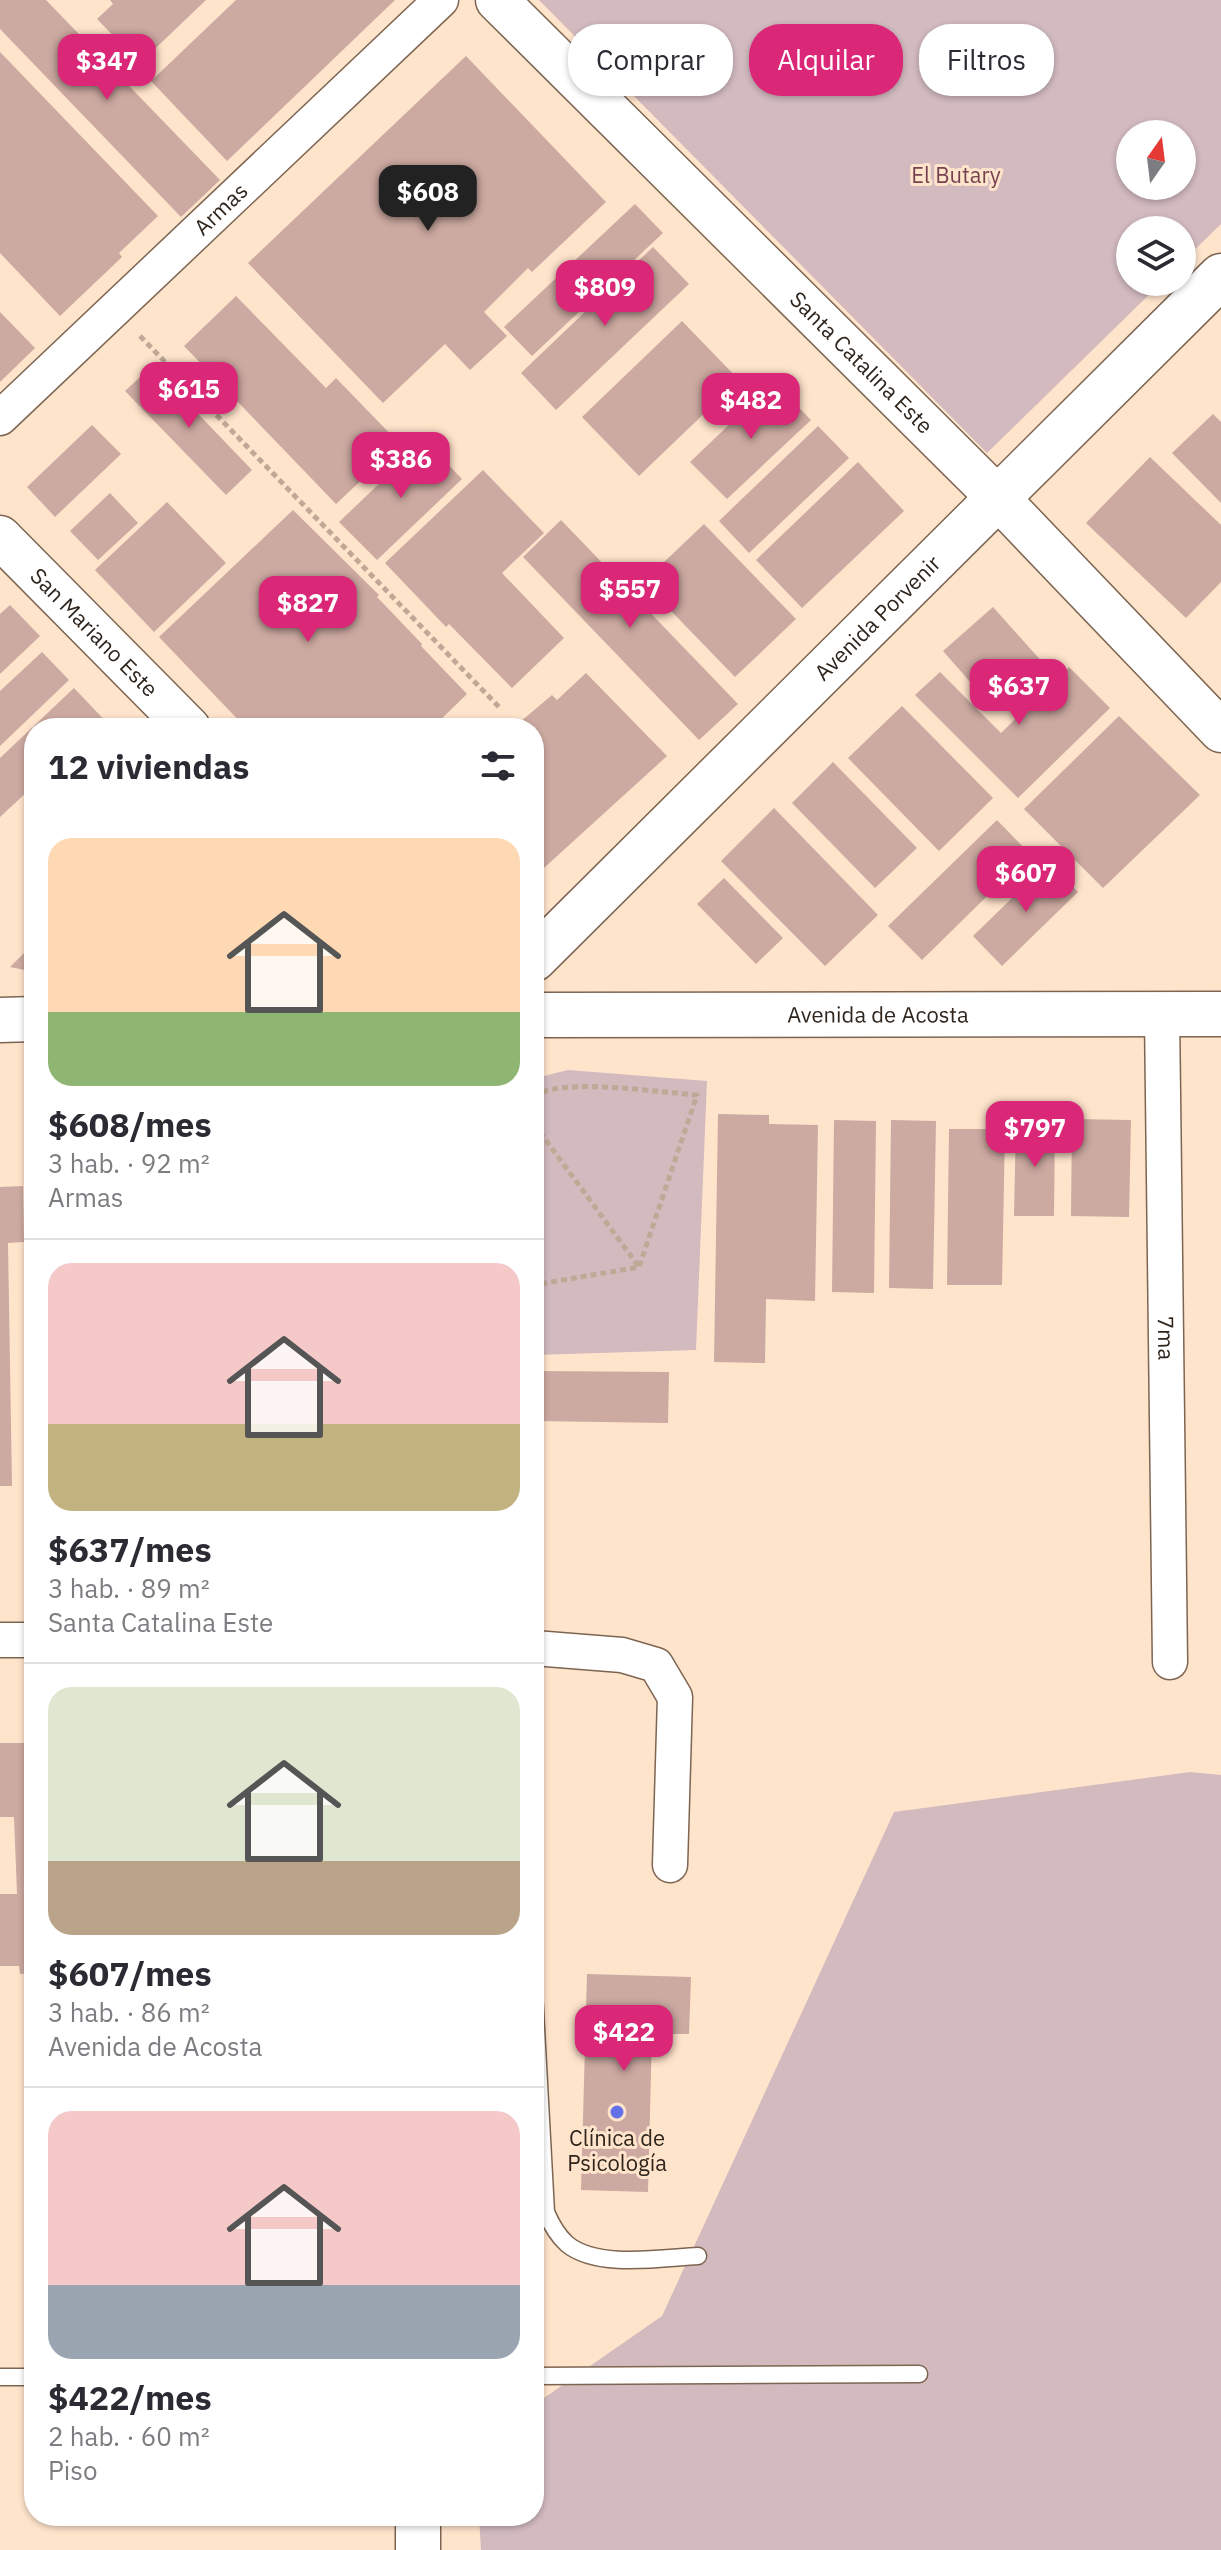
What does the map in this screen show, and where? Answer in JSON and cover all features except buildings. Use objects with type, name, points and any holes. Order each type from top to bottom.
[{"type":"main road","name":"Avenida Porvenir","points":[[544,949],[1221,276]]},
{"type":"main road","name":"Avenida de Acosta","points":[[544,1015],[1221,1014]]},
{"type":"main road","points":[[0,1020],[24,1019]]},
{"type":"main road","points":[[418,2526],[418,2550]]},
{"type":"street","name":"Armas","points":[[0,418],[441,0]]},
{"type":"street","name":"Santa Catalina Este","points":[[497,0],[997,497],[1221,731]]},
{"type":"street","name":"San Mariano Este","points":[[0,537],[179,718]]},
{"type":"street","name":"7ma","points":[[1162,1014],[1170,1662]]},
{"type":"street","points":[[0,1640],[24,1640]]},
{"type":"street","points":[[544,1649],[622,1655],[656,1665],[675,1697],[670,1865]]},
{"type":"lane","points":[[544,2175],[546,2212],[554,2229],[568,2245],[602,2260],[698,2256]]},
{"type":"lane","points":[[544,2376],[919,2374]]},
{"type":"lane","points":[[0,2377],[24,2377]]},
{"type":"path","points":[[115,309],[500,708]]},
{"type":"path","points":[[544,1091],[566,1085],[697,1095],[639,1267]]},
{"type":"path","points":[[544,1138],[639,1267]]},
{"type":"path","points":[[544,1283],[639,1267]]},
{"type":"green space","name":"El Butary","points":[[539,0],[1221,0],[1221,224],[1196,248],[1196,216],[1116,216],[1116,296],[1148,296],[987,453],[634,96],[733,96],[733,24],[568,24],[568,29]]},
{"type":"green space","points":[[568,1070],[707,1081],[696,1350],[544,1355],[544,1076]]},
{"type":"green space","points":[[1190,1772],[1221,1775],[1221,2550],[481,2550],[480,2526],[544,2526],[544,2398],[662,2316],[894,1812]]},
{"type":"place","name":"Clínica de Psicología","points":[[617,2112]]}]
